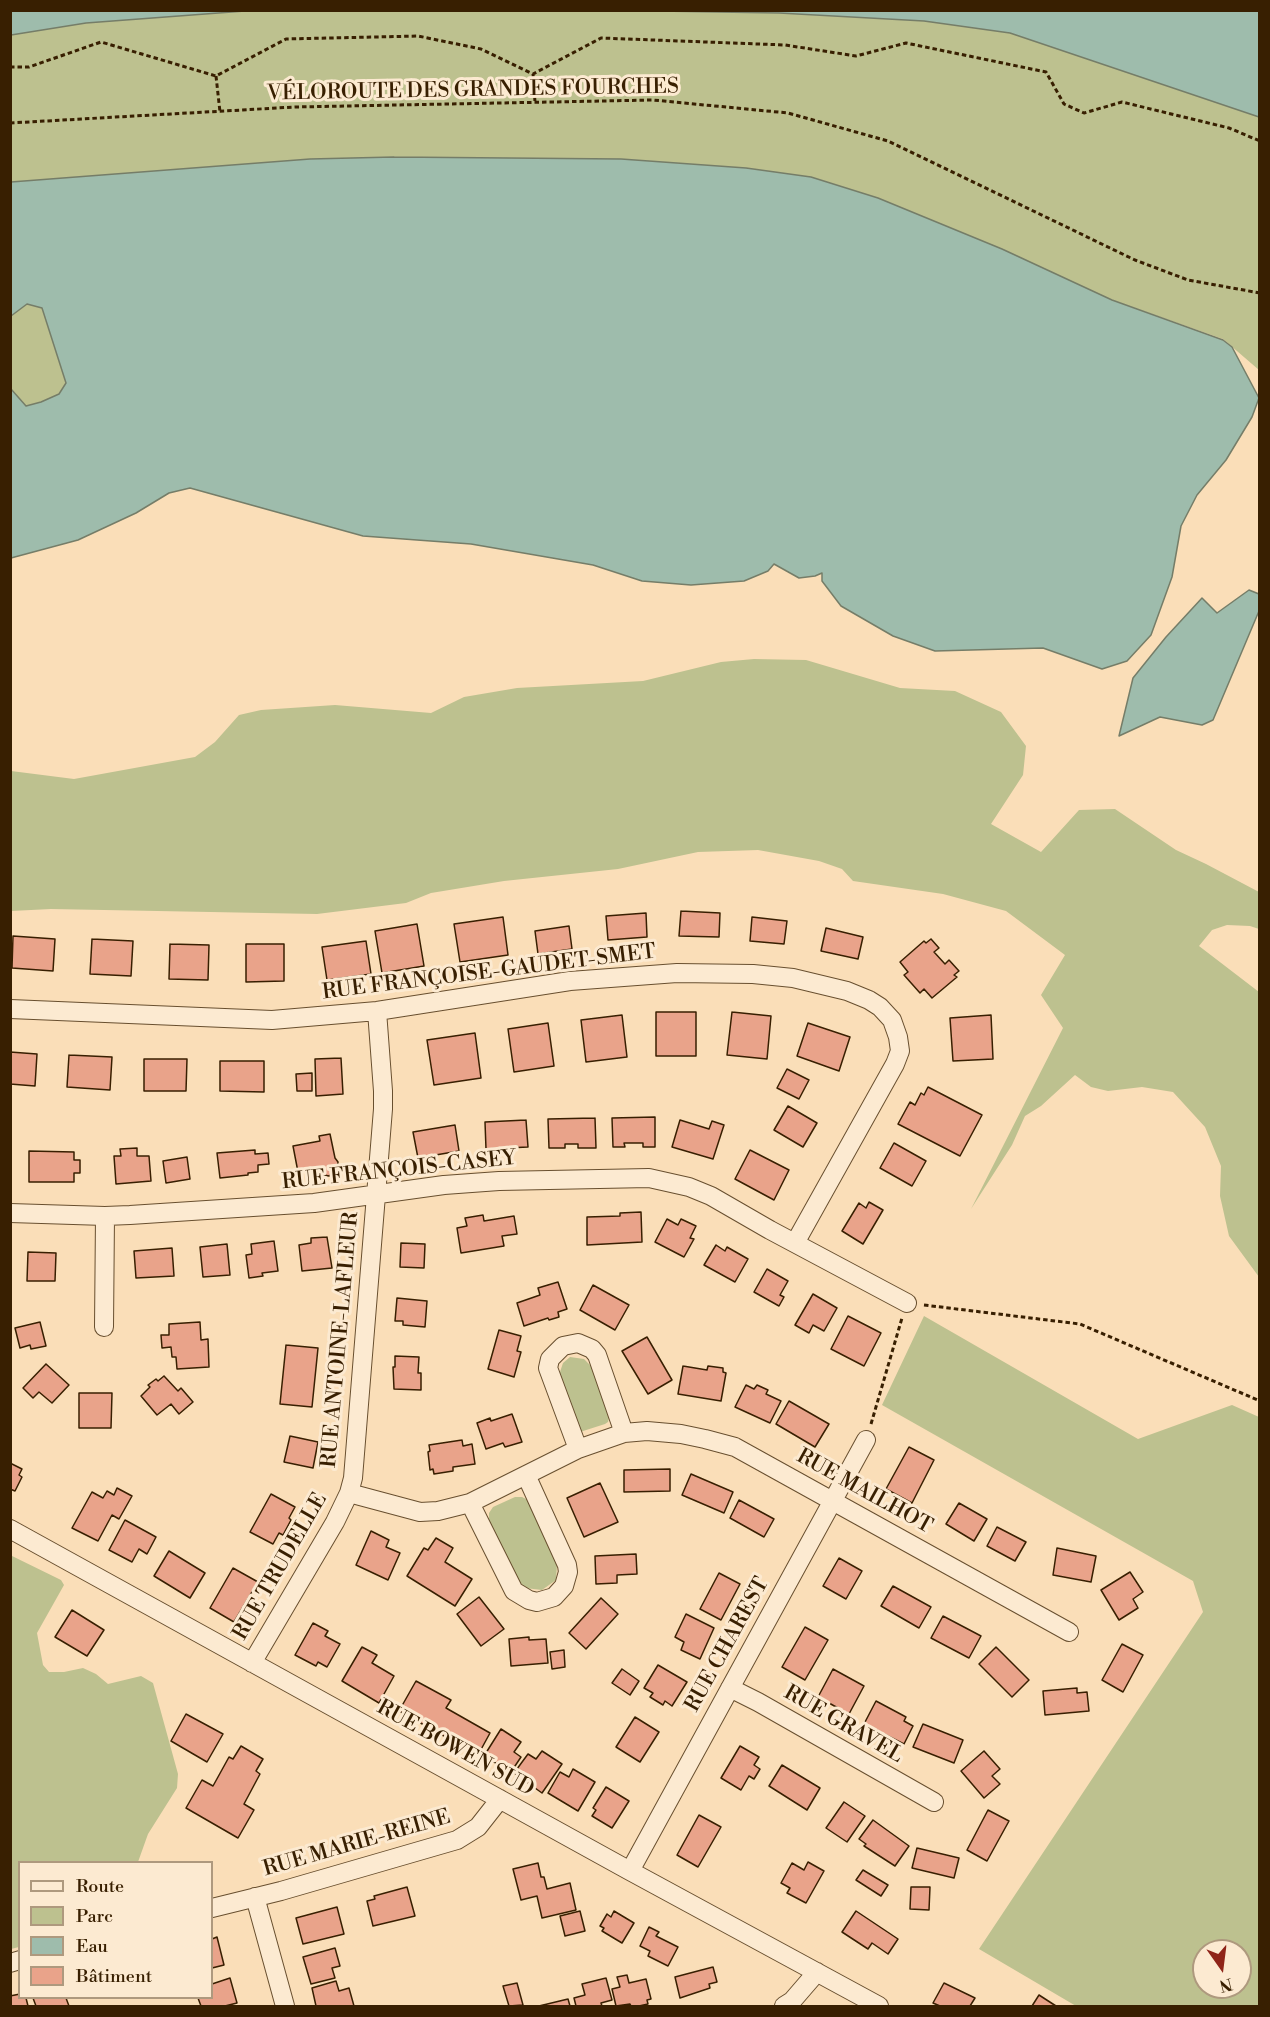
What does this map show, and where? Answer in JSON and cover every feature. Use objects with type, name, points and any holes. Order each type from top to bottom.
[{"type":"street","name":"RUE FRANÇOISE-GAUDET-SMET","points":[[10,1009],[272,1020],[378,1011],[559,982],[677,973],[753,974],[793,978],[847,991],[880,1007],[892,1020],[900,1051],[895,1064],[795,1243]]},
{"type":"street","name":"RUE ANTOINE-LAFLEUR","points":[[349,1493],[356,1460],[383,1091],[378,1011]]},
{"type":"street","name":"RUE FRANÇOIS-CASEY","points":[[10,1213],[105,1216],[281,1206],[444,1185],[499,1181],[649,1178],[690,1187],[711,1196],[907,1303]]},
{"type":"street","points":[[104,1327],[105,1216]]},
{"type":"street","points":[[578,1449],[548,1368],[550,1359],[563,1346],[578,1343],[592,1349],[597,1355],[624,1433]]},
{"type":"street","name":"RUE MAILHOT","points":[[349,1493],[420,1512],[454,1509],[600,1440],[624,1433],[647,1431],[681,1434],[735,1447],[1070,1632]]},
{"type":"street","name":"RUE CHAREST","points":[[630,1871],[866,1440]]},
{"type":"street","points":[[470,1503],[514,1591],[529,1600],[546,1600],[554,1597],[564,1586],[568,1572],[567,1564],[526,1475]]},
{"type":"street","name":"RUE TRUDELLE","points":[[252,1663],[335,1522],[349,1493]]},
{"type":"street","name":"RUE BOWEN SUD","points":[[10,1529],[879,2007]]},
{"type":"street","name":"RUE GRAVEL","points":[[730,1688],[934,1802]]},
{"type":"street","name":"RUE MARIE-REINE","points":[[213,1908],[457,1840],[478,1827],[500,1799]]},
{"type":"street","points":[[255,1897],[285,2007]]},
{"type":"street","points":[[784,2007],[817,1972]]},
{"type":"path","points":[[10,67],[29,68],[100,42],[216,76],[286,39],[418,36],[481,49],[533,74]]},
{"type":"path","points":[[533,74],[601,38],[785,45],[856,56],[906,43],[1046,72],[1065,104],[1084,113],[1122,102],[1229,128],[1260,141]]},
{"type":"path","points":[[533,74],[535,102]]},
{"type":"path","points":[[216,76],[220,112]]},
{"type":"path","name":"VÉLOROUTE DES GRANDES FOURCHES","points":[[10,123],[295,107],[653,100],[788,114],[888,141],[1146,264],[1188,280],[1260,293]]},
{"type":"path","points":[[866,1440],[907,1303],[1080,1324],[1260,1401]]},
{"type":"green space","points":[[245,10],[658,10],[779,13],[924,21],[1010,33],[1259,117],[1259,370],[1223,339],[1112,300],[1002,249],[878,198],[811,177],[746,168],[621,159],[394,157],[310,159],[11,182],[10,35],[86,23]]},
{"type":"green space","points":[[27,304],[42,308],[66,383],[59,394],[26,406],[11,389],[10,316]]},
{"type":"green space","points":[[754,659],[806,660],[900,688],[955,691],[1001,712],[1026,746],[1023,775],[991,824],[1041,852],[1079,810],[1115,809],[1176,850],[1259,892],[1259,929],[1250,926],[1227,925],[1212,930],[1199,946],[1259,992],[1259,1277],[1229,1236],[1220,1196],[1221,1166],[1205,1127],[1173,1092],[1142,1087],[1108,1091],[1091,1087],[1075,1075],[1041,1106],[1025,1116],[1012,1145],[971,1209],[1063,1028],[1041,995],[1065,955],[1006,911],[943,894],[853,881],[842,869],[819,861],[758,850],[698,852],[618,869],[504,881],[431,893],[406,903],[317,914],[51,909],[11,911],[11,771],[74,779],[195,757],[215,742],[239,715],[261,710],[335,705],[431,713],[464,697],[517,688],[643,681],[721,662]]},
{"type":"green space","points":[[924,1316],[1138,1439],[1232,1405],[1259,1417],[1259,2006],[1076,2006],[979,1949],[1203,1612],[1193,1581],[882,1405]]},
{"type":"green space","points":[[570,1357],[584,1359],[593,1368],[609,1418],[605,1424],[580,1432],[559,1375],[563,1363]]},
{"type":"green space","points":[[515,1497],[528,1500],[557,1565],[556,1580],[542,1590],[525,1588],[518,1580],[489,1521],[489,1513],[493,1507]]},
{"type":"green space","points":[[10,1555],[61,1580],[64,1585],[37,1633],[43,1665],[49,1672],[83,1668],[96,1674],[108,1684],[141,1676],[153,1683],[178,1774],[177,1788],[148,1834],[138,1861],[18,1861],[18,1947],[11,1949]]},
{"type":"water","points":[[11,10],[245,11],[86,23],[11,35]]},
{"type":"water","points":[[658,11],[1259,11],[1259,117],[1010,33],[924,21],[779,13]]},
{"type":"water","points":[[394,157],[621,159],[746,168],[811,177],[878,198],[1002,249],[1112,300],[1223,340],[1232,347],[1259,398],[1252,417],[1226,460],[1197,495],[1181,526],[1172,577],[1151,635],[1127,661],[1102,669],[1043,648],[935,651],[893,636],[841,606],[822,581],[822,573],[799,578],[774,564],[768,571],[744,581],[691,585],[642,581],[593,565],[471,544],[363,536],[190,488],[169,493],[136,513],[78,540],[11,558],[11,389],[26,406],[59,394],[66,383],[42,308],[27,304],[11,316],[11,182],[310,159]]},
{"type":"water","points":[[1249,590],[1259,594],[1259,611],[1213,720],[1202,725],[1160,717],[1119,736],[1133,678],[1166,637],[1202,598],[1217,613]]},
{"type":"building","points":[[681,911],[720,913],[719,937],[679,936]]},
{"type":"building","points":[[646,913],[647,937],[608,940],[606,916]]},
{"type":"building","points":[[503,917],[508,955],[460,962],[454,924]]},
{"type":"building","points":[[752,917],[787,921],[784,944],[750,941]]},
{"type":"building","points":[[417,924],[424,966],[382,973],[375,931]]},
{"type":"building","points":[[569,926],[572,949],[538,954],[535,931]]},
{"type":"building","points":[[826,928],[863,937],[858,959],[821,951]]},
{"type":"building","points":[[13,936],[55,939],[53,971],[12,968]]},
{"type":"building","points":[[92,939],[133,941],[131,976],[90,974]]},
{"type":"building","points":[[931,939],[939,948],[934,952],[945,964],[949,960],[959,971],[954,975],[957,977],[932,998],[924,989],[920,993],[904,975],[908,972],[900,962],[924,941],[926,943]]},
{"type":"building","points":[[366,941],[371,974],[327,980],[322,947]]},
{"type":"building","points":[[170,944],[209,945],[208,980],[169,979]]},
{"type":"building","points":[[246,944],[284,944],[284,981],[246,982]]},
{"type":"building","points":[[656,1012],[696,1012],[696,1056],[656,1056]]},
{"type":"building","points":[[732,1012],[771,1016],[767,1059],[727,1055]]},
{"type":"building","points":[[622,1015],[627,1057],[586,1062],[581,1020]]},
{"type":"building","points":[[991,1015],[993,1059],[953,1061],[950,1018]]},
{"type":"building","points":[[548,1023],[554,1066],[514,1072],[508,1029]]},
{"type":"building","points":[[808,1023],[850,1037],[839,1071],[797,1056]]},
{"type":"building","points":[[475,1033],[481,1078],[434,1085],[427,1040]]},
{"type":"building","points":[[10,1052],[37,1054],[35,1086],[10,1084]]},
{"type":"building","points":[[69,1055],[112,1057],[110,1090],[67,1087]]},
{"type":"building","points":[[341,1058],[343,1094],[316,1096],[315,1059]]},
{"type":"building","points":[[144,1059],[187,1059],[186,1091],[144,1091]]},
{"type":"building","points":[[220,1061],[264,1061],[264,1092],[220,1091]]},
{"type":"building","points":[[787,1069],[809,1080],[799,1099],[777,1088]]},
{"type":"building","points":[[312,1073],[312,1091],[297,1091],[296,1074]]},
{"type":"building","points":[[928,1087],[982,1115],[960,1156],[898,1124],[910,1102],[915,1105],[921,1093],[924,1095]]},
{"type":"building","points":[[788,1106],[817,1123],[803,1147],[774,1130]]},
{"type":"building","points":[[655,1117],[655,1147],[643,1147],[643,1143],[624,1143],[625,1147],[613,1147],[612,1118]]},
{"type":"building","points":[[595,1118],[596,1148],[578,1148],[578,1144],[565,1144],[565,1148],[549,1148],[548,1119]]},
{"type":"building","points":[[526,1120],[528,1147],[486,1149],[485,1122]]},
{"type":"building","points":[[680,1120],[709,1129],[712,1121],[724,1125],[713,1159],[672,1147]]},
{"type":"building","points":[[455,1125],[459,1151],[418,1158],[413,1132]]},
{"type":"building","points":[[330,1134],[338,1162],[337,1171],[329,1176],[324,1175],[319,1168],[298,1172],[293,1146],[320,1141],[319,1136]]},
{"type":"building","points":[[894,1143],[926,1161],[912,1186],[880,1168]]},
{"type":"building","points":[[137,1148],[137,1156],[149,1156],[151,1181],[116,1184],[114,1156],[121,1156],[120,1149]]},
{"type":"building","points":[[255,1150],[255,1154],[268,1153],[269,1164],[258,1165],[258,1172],[248,1173],[248,1175],[220,1178],[217,1153]]},
{"type":"building","points":[[750,1150],[789,1170],[774,1200],[735,1179]]},
{"type":"building","points":[[29,1151],[74,1152],[74,1160],[80,1160],[80,1173],[74,1173],[74,1182],[29,1182]]},
{"type":"building","points":[[187,1157],[190,1179],[166,1183],[163,1161]]},
{"type":"building","points":[[869,1202],[883,1210],[863,1244],[842,1231],[859,1203],[866,1208]]},
{"type":"building","points":[[641,1212],[642,1242],[587,1245],[587,1217],[620,1216],[620,1213]]},
{"type":"building","points":[[483,1215],[484,1221],[514,1216],[517,1234],[502,1236],[504,1246],[461,1253],[457,1228],[467,1226],[465,1218]]},
{"type":"building","points":[[667,1219],[678,1225],[681,1219],[696,1226],[690,1238],[694,1239],[684,1257],[655,1242]]},
{"type":"building","points":[[327,1237],[332,1268],[302,1271],[299,1245],[311,1243],[311,1238]]},
{"type":"building","points":[[274,1241],[278,1271],[262,1273],[263,1276],[249,1278],[246,1255],[252,1254],[251,1244]]},
{"type":"building","points":[[401,1243],[425,1244],[424,1268],[400,1267]]},
{"type":"building","points":[[227,1244],[230,1275],[203,1277],[200,1247]]},
{"type":"building","points":[[716,1245],[725,1251],[727,1247],[748,1259],[735,1282],[704,1265]]},
{"type":"building","points":[[172,1248],[174,1276],[136,1278],[134,1251]]},
{"type":"building","points":[[28,1252],[56,1253],[55,1281],[27,1281]]},
{"type":"building","points":[[767,1269],[788,1281],[780,1295],[784,1297],[779,1306],[754,1292]]},
{"type":"building","points":[[558,1282],[567,1309],[558,1312],[559,1317],[524,1326],[517,1303],[540,1295],[538,1288]]},
{"type":"building","points":[[593,1285],[629,1305],[615,1330],[580,1310]]},
{"type":"building","points":[[813,1294],[837,1308],[824,1331],[813,1325],[809,1333],[795,1325]]},
{"type":"building","points":[[397,1298],[427,1301],[425,1327],[403,1325],[403,1321],[395,1321]]},
{"type":"building","points":[[848,1316],[881,1333],[864,1366],[831,1349]]},
{"type":"building","points":[[40,1322],[46,1346],[31,1349],[30,1345],[20,1348],[15,1328]]},
{"type":"building","points":[[200,1322],[201,1340],[208,1339],[209,1367],[177,1369],[176,1357],[172,1357],[171,1347],[162,1348],[161,1335],[169,1335],[169,1324]]},
{"type":"building","points":[[499,1330],[521,1336],[517,1351],[521,1352],[514,1377],[488,1369]]},
{"type":"building","points":[[647,1337],[672,1380],[648,1394],[622,1351]]},
{"type":"building","points":[[286,1345],[318,1348],[312,1407],[280,1404]]},
{"type":"building","points":[[395,1356],[419,1357],[418,1373],[421,1373],[421,1390],[394,1389]]},
{"type":"building","points":[[46,1364],[69,1385],[52,1403],[39,1392],[33,1398],[23,1388]]},
{"type":"building","points":[[683,1366],[707,1370],[708,1366],[723,1368],[723,1372],[726,1373],[721,1401],[678,1394]]},
{"type":"building","points":[[164,1376],[178,1391],[181,1388],[193,1402],[179,1414],[171,1404],[157,1415],[141,1396],[150,1387],[148,1385]]},
{"type":"building","points":[[746,1385],[754,1389],[757,1385],[768,1390],[766,1394],[781,1401],[770,1423],[735,1407]]},
{"type":"building","points":[[79,1393],[112,1393],[111,1428],[79,1428]]},
{"type":"building","points":[[789,1401],[829,1424],[815,1447],[776,1424]]},
{"type":"building","points":[[512,1414],[522,1442],[505,1447],[503,1443],[486,1449],[477,1423]]},
{"type":"building","points":[[290,1436],[318,1442],[313,1468],[284,1462]]},
{"type":"building","points":[[462,1440],[463,1446],[472,1444],[475,1464],[453,1467],[453,1471],[434,1474],[433,1469],[430,1470],[429,1445]]},
{"type":"building","points":[[909,1447],[934,1460],[912,1503],[886,1489]]},
{"type":"building","points":[[10,1463],[22,1469],[19,1475],[22,1477],[15,1491],[10,1489]]},
{"type":"building","points":[[670,1469],[670,1491],[624,1492],[624,1470]]},
{"type":"building","points":[[691,1474],[733,1492],[724,1513],[682,1495]]},
{"type":"building","points":[[600,1483],[618,1522],[584,1537],[567,1498]]},
{"type":"building","points":[[117,1488],[132,1496],[119,1519],[112,1515],[98,1541],[72,1528],[92,1492],[103,1498],[107,1491],[114,1495]]},
{"type":"building","points":[[271,1494],[295,1507],[283,1535],[279,1533],[273,1544],[250,1532]]},
{"type":"building","points":[[739,1500],[774,1519],[764,1537],[730,1518]]},
{"type":"building","points":[[959,1503],[987,1519],[974,1541],[946,1524]]},
{"type":"building","points":[[125,1520],[156,1537],[147,1554],[139,1549],[132,1562],[109,1550]]},
{"type":"building","points":[[997,1527],[1026,1542],[1015,1561],[987,1546]]},
{"type":"building","points":[[371,1531],[389,1540],[386,1547],[400,1553],[388,1580],[356,1565]]},
{"type":"building","points":[[436,1538],[453,1548],[445,1562],[472,1579],[455,1606],[407,1576],[424,1548],[428,1550]]},
{"type":"building","points":[[1057,1548],[1096,1556],[1091,1582],[1053,1575]]},
{"type":"building","points":[[169,1551],[205,1573],[190,1598],[154,1576]]},
{"type":"building","points":[[636,1554],[637,1574],[617,1575],[617,1583],[596,1584],[595,1556]]},
{"type":"building","points":[[839,1558],[862,1571],[846,1599],[823,1586]]},
{"type":"building","points":[[233,1568],[258,1582],[234,1622],[210,1608]]},
{"type":"building","points":[[1130,1572],[1143,1592],[1133,1599],[1138,1608],[1119,1620],[1101,1590]]},
{"type":"building","points":[[719,1573],[740,1584],[721,1620],[700,1609]]},
{"type":"building","points":[[893,1586],[931,1607],[919,1628],[881,1606]]},
{"type":"building","points":[[479,1597],[504,1629],[481,1646],[457,1614]]},
{"type":"building","points":[[601,1598],[618,1614],[586,1649],[569,1633]]},
{"type":"building","points":[[72,1610],[104,1630],[87,1656],[55,1637]]},
{"type":"building","points":[[686,1614],[714,1628],[700,1659],[681,1650],[684,1642],[675,1637]]},
{"type":"building","points":[[943,1616],[981,1636],[969,1658],[931,1638]]},
{"type":"building","points":[[313,1623],[328,1631],[325,1636],[340,1644],[327,1667],[318,1662],[316,1666],[295,1655]]},
{"type":"building","points":[[805,1627],[828,1640],[805,1680],[782,1667]]},
{"type":"building","points":[[529,1637],[529,1640],[546,1639],[548,1663],[511,1666],[509,1639]]},
{"type":"building","points":[[1122,1644],[1143,1655],[1123,1692],[1102,1680]]},
{"type":"building","points":[[362,1647],[377,1655],[372,1663],[394,1676],[379,1703],[342,1681]]},
{"type":"building","points":[[996,1647],[1029,1680],[1012,1697],[979,1664]]},
{"type":"building","points":[[564,1650],[565,1667],[552,1669],[550,1652]]},
{"type":"building","points":[[658,1665],[687,1682],[672,1706],[665,1701],[663,1705],[650,1697],[653,1693],[644,1688]]},
{"type":"building","points":[[622,1669],[639,1681],[630,1695],[612,1683]]},
{"type":"building","points":[[833,1669],[864,1686],[849,1714],[818,1697]]},
{"type":"building","points":[[416,1681],[451,1700],[446,1708],[490,1733],[478,1755],[399,1711]]},
{"type":"building","points":[[1077,1688],[1077,1693],[1087,1692],[1089,1711],[1045,1715],[1043,1691]]},
{"type":"building","points":[[876,1701],[906,1717],[904,1721],[913,1726],[904,1744],[864,1724]]},
{"type":"building","points":[[186,1714],[223,1734],[207,1762],[171,1741]]},
{"type":"building","points":[[635,1717],[659,1732],[640,1762],[616,1747]]},
{"type":"building","points":[[923,1724],[963,1740],[954,1763],[913,1747]]},
{"type":"building","points":[[501,1729],[521,1742],[514,1752],[521,1757],[511,1772],[484,1756]]},
{"type":"building","points":[[241,1746],[263,1759],[256,1771],[260,1774],[244,1804],[254,1810],[238,1838],[186,1808],[202,1780],[213,1786],[229,1757],[233,1759]]},
{"type":"building","points":[[740,1746],[759,1757],[754,1765],[760,1769],[754,1779],[749,1776],[741,1790],[721,1778]]},
{"type":"building","points":[[542,1751],[562,1764],[542,1793],[514,1773],[528,1754],[536,1759]]},
{"type":"building","points":[[984,1751],[1000,1769],[992,1776],[1000,1784],[984,1798],[961,1771]]},
{"type":"building","points":[[782,1765],[820,1788],[807,1810],[769,1786]]},
{"type":"building","points":[[573,1769],[595,1782],[578,1811],[548,1793],[560,1772],[569,1777]]},
{"type":"building","points":[[606,1787],[629,1801],[612,1828],[592,1816],[596,1810],[593,1808]]},
{"type":"building","points":[[844,1802],[865,1816],[847,1842],[826,1828]]},
{"type":"building","points":[[988,1810],[1009,1821],[987,1861],[967,1850]]},
{"type":"building","points":[[699,1815],[721,1827],[698,1867],[677,1855]]},
{"type":"building","points":[[873,1820],[909,1846],[895,1866],[864,1846],[866,1844],[859,1839]]},
{"type":"building","points":[[917,1848],[959,1858],[954,1878],[912,1868]]},
{"type":"building","points":[[808,1862],[824,1871],[806,1903],[787,1893],[790,1888],[781,1883],[792,1863],[804,1870]]},
{"type":"building","points":[[538,1863],[547,1889],[570,1883],[576,1910],[542,1918],[537,1896],[521,1900],[513,1869]]},
{"type":"building","points":[[863,1870],[888,1885],[881,1896],[856,1880]]},
{"type":"building","points":[[407,1887],[415,1916],[373,1926],[367,1901],[375,1899],[374,1896]]},
{"type":"building","points":[[911,1887],[930,1887],[929,1910],[910,1909]]},
{"type":"building","points":[[337,1907],[344,1934],[303,1944],[296,1918]]},
{"type":"building","points":[[580,1911],[585,1931],[565,1936],[560,1916]]},
{"type":"building","points":[[614,1911],[634,1923],[622,1943],[602,1931],[604,1928],[600,1926],[607,1914],[611,1917]]},
{"type":"building","points":[[856,1911],[898,1939],[888,1954],[872,1943],[868,1949],[842,1932]]},
{"type":"building","points":[[649,1927],[659,1932],[656,1936],[678,1947],[668,1966],[648,1956],[650,1951],[640,1946]]},
{"type":"building","points":[[217,1937],[224,1965],[213,1968],[213,1939]]},
{"type":"building","points":[[335,1948],[340,1966],[332,1968],[335,1978],[311,1984],[303,1957]]},
{"type":"building","points":[[713,1967],[717,1982],[709,1984],[710,1988],[680,1998],[675,1977]]},
{"type":"building","points":[[627,1975],[629,1983],[646,1979],[651,1999],[647,2000],[648,2004],[616,2006],[612,1989],[620,1987],[617,1977]]},
{"type":"building","points":[[230,1978],[237,2003],[225,2006],[201,2006],[198,1999],[213,1999],[213,1984]]},
{"type":"building","points":[[606,1978],[612,2000],[601,2003],[602,2006],[576,2006],[574,1998],[585,1995],[582,1984]]},
{"type":"building","points":[[336,1981],[339,1991],[349,1988],[354,2006],[316,2006],[312,1988]]},
{"type":"building","points":[[517,1983],[523,2005],[509,2006],[503,1986]]},
{"type":"building","points":[[944,1983],[975,1998],[970,2006],[940,2006],[933,2003]]},
{"type":"building","points":[[18,1994],[18,1999],[26,1999],[28,2006],[10,2006],[10,1996]]},
{"type":"building","points":[[1039,1995],[1056,2006],[1032,2006]]},
{"type":"building","points":[[33,1999],[66,1999],[69,2006],[36,2006]]},
{"type":"building","points":[[568,1999],[570,2006],[539,2006]]}]
